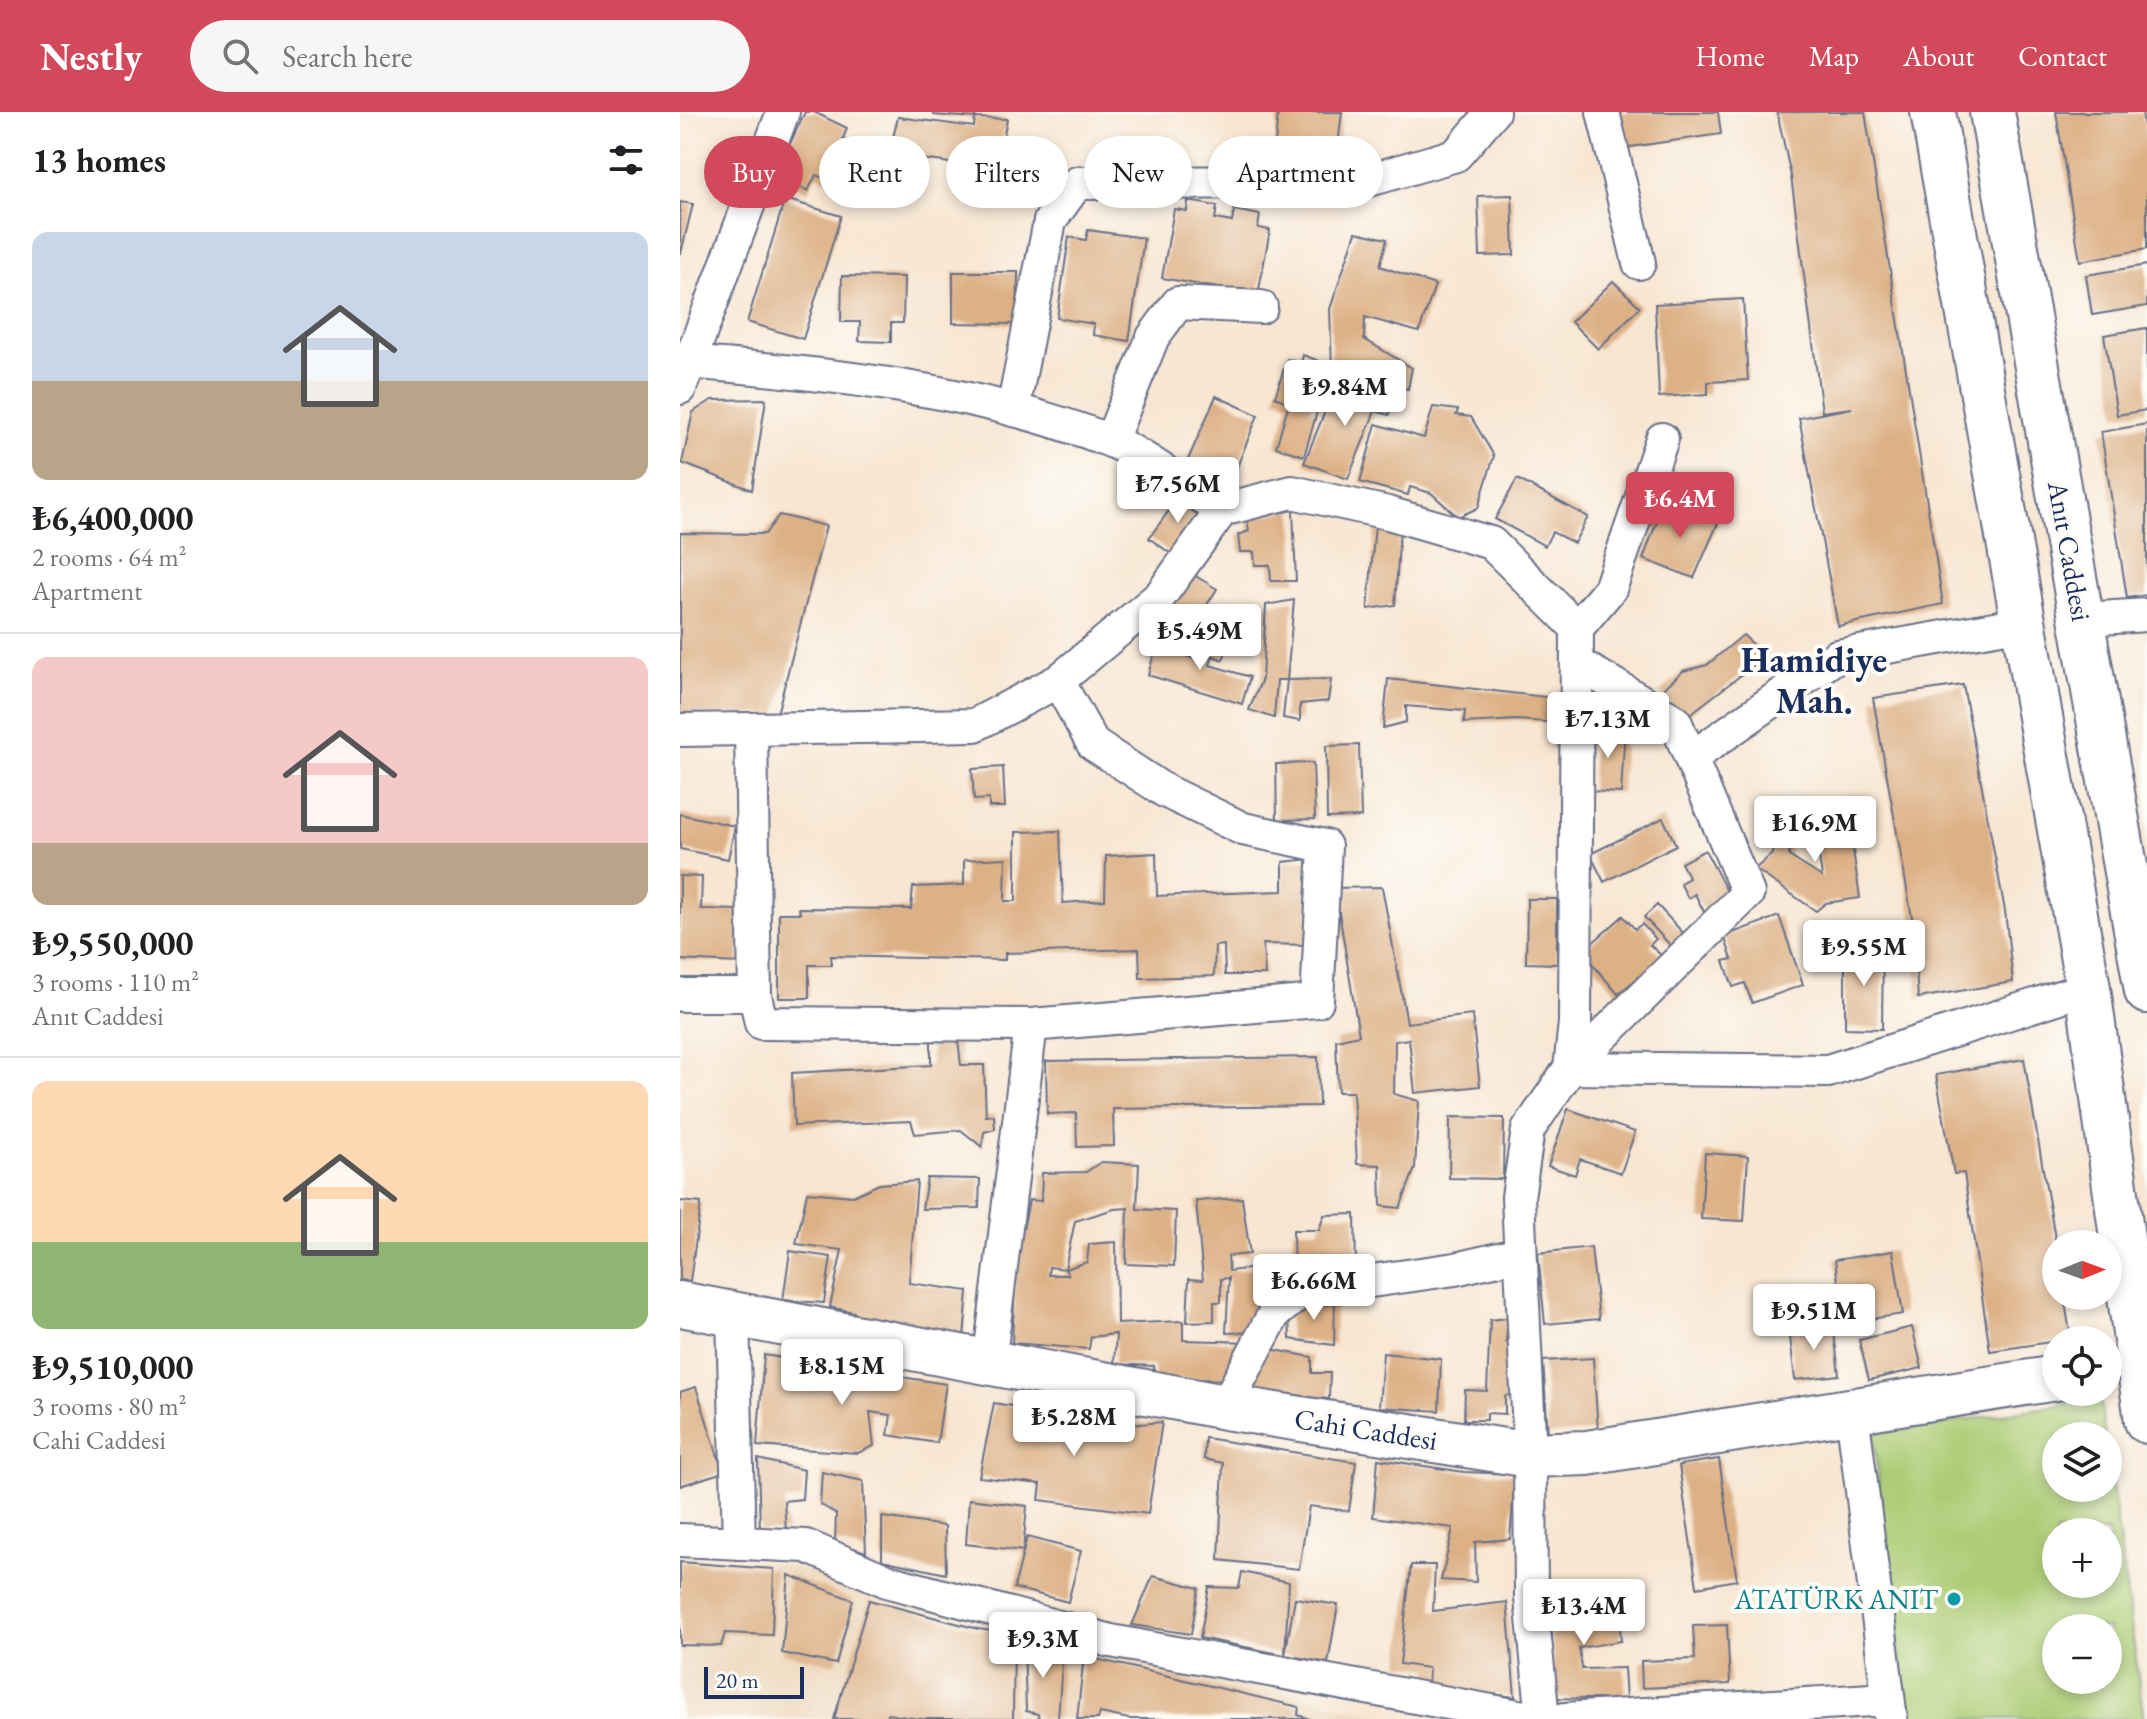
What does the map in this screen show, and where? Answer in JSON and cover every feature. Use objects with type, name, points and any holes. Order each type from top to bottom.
[{"type":"main road","points":[[1933,112],[2088,988],[2132,1364],[2147,1421]]},
{"type":"main road","name":"Anıt Caddesi","points":[[1992,112],[2083,619],[2139,895],[2147,991]]},
{"type":"main road","name":"Cahi Caddesi","points":[[680,1304],[1225,1407],[1530,1455],[1587,1453],[2042,1380]]},
{"type":"street","points":[[783,112],[692,321],[684,375],[854,377],[985,402],[1111,440],[1222,510]]},
{"type":"street","points":[[1013,410],[1050,221],[1077,183],[1362,182],[1456,155],[1493,112]]},
{"type":"street","points":[[1603,112],[1639,263]]},
{"type":"street","points":[[1111,440],[1153,337],[1178,303],[1261,307]]},
{"type":"street","points":[[1570,1068],[1575,1023],[1577,628],[1610,589],[1662,439]]},
{"type":"street","points":[[680,730],[975,725],[1058,681],[1160,596],[1222,510],[1292,492],[1388,513],[1491,543],[1577,628]]},
{"type":"street","points":[[2083,619],[2147,615]]},
{"type":"street","points":[[1691,758],[1837,656],[2023,623]]},
{"type":"street","points":[[1543,1719],[1531,1598],[1530,1455],[1518,1197],[1528,1130],[1570,1068],[1748,893],[1675,721],[1577,663]]},
{"type":"street","points":[[751,729],[755,995],[761,1023],[1031,1025],[1317,1001],[1325,846],[1243,829],[1165,791],[1093,744],[1058,681]]},
{"type":"street","points":[[1570,1068],[1828,1071],[2088,988]]},
{"type":"street","points":[[680,995],[755,995]]},
{"type":"street","points":[[989,1364],[1031,1025]]},
{"type":"street","points":[[1225,1407],[1274,1314],[1302,1291],[1365,1279],[1455,1269],[1520,1254]]},
{"type":"street","points":[[733,1316],[739,1543]]},
{"type":"street","points":[[1565,1719],[1890,1709],[1852,1412]]},
{"type":"street","points":[[680,1540],[806,1546],[887,1581],[1111,1641],[1535,1719]]},
{"type":"shaded area","points":[[680,1557],[785,1564],[901,1602],[1394,1719],[680,1719]]},
{"type":"green space","points":[[2055,1406],[2101,1406],[2103,1422],[2042,1422],[2042,1502],[2114,1502],[2116,1518],[2042,1518],[2042,1598],[2122,1598],[2122,1560],[2144,1719],[1907,1719],[1873,1434]]},
{"type":"building","points":[[805,112],[814,112],[847,128],[844,136],[819,136],[819,176],[816,175],[808,191],[803,189],[803,136],[794,136]]},
{"type":"building","points":[[934,112],[975,112],[975,118],[934,115]]},
{"type":"building","points":[[1278,112],[1342,112],[1339,136],[1276,136]]},
{"type":"building","points":[[1618,112],[1718,112],[1721,134],[1623,148]]},
{"type":"building","points":[[1777,112],[1865,112],[1943,604],[1838,626],[1799,418],[1852,408],[1822,412],[1791,176]]},
{"type":"building","points":[[2056,112],[2142,112],[2147,147],[2147,249],[2080,261]]},
{"type":"building","points":[[898,117],[974,127],[975,118],[1007,119],[1004,136],[946,136],[946,162],[930,160],[930,136],[893,136]]},
{"type":"building","points":[[1512,195],[1514,255],[1480,256],[1478,196]]},
{"type":"building","points":[[680,202],[693,204],[681,253],[680,253]]},
{"type":"building","points":[[1192,202],[1217,208],[1215,219],[1232,222],[1234,210],[1260,215],[1258,228],[1270,230],[1258,295],[1162,278],[1174,209],[1187,211],[1187,208],[1192,208]]},
{"type":"building","points":[[803,204],[841,216],[803,339],[747,322],[782,208],[803,208]]},
{"type":"building","points":[[1088,230],[1144,238],[1129,341],[1093,335],[1094,324],[1057,318],[1069,237],[1086,240]]},
{"type":"building","points":[[1356,232],[1387,239],[1380,266],[1435,285],[1419,332],[1365,317],[1364,339],[1412,368],[1408,389],[1332,372],[1330,309]]},
{"type":"building","points":[[2147,265],[2147,306],[2092,315],[2086,275]]},
{"type":"building","points":[[953,272],[1018,272],[1017,324],[953,323]]},
{"type":"building","points":[[842,276],[904,277],[903,323],[891,323],[891,342],[859,341],[860,322],[841,322]]},
{"type":"building","points":[[1613,281],[1640,307],[1598,349],[1571,322]]},
{"type":"building","points":[[1743,299],[1748,380],[1708,382],[1708,394],[1659,397],[1655,304]]},
{"type":"building","points":[[2147,328],[2147,410],[2117,415],[2104,335]]},
{"type":"building","points":[[1303,355],[1325,363],[1310,410],[1317,412],[1304,456],[1276,447],[1289,403],[1275,397],[1287,359],[1301,363]]},
{"type":"building","points":[[1337,382],[1393,397],[1389,415],[1375,411],[1348,479],[1304,463]]},
{"type":"building","points":[[1216,396],[1258,415],[1230,484],[1187,462]]},
{"type":"building","points":[[766,399],[752,490],[682,463],[693,412],[712,400]]},
{"type":"building","points":[[1433,407],[1458,410],[1456,415],[1471,417],[1494,456],[1478,508],[1458,517],[1431,493],[1410,487],[1408,495],[1360,482],[1376,424],[1424,438]]},
{"type":"building","points":[[2147,424],[2147,595],[2127,598],[2101,432]]},
{"type":"building","points":[[1517,479],[1588,517],[1574,543],[1552,532],[1545,546],[1495,519]]},
{"type":"building","points":[[1181,494],[1206,513],[1174,556],[1149,538]]},
{"type":"building","points":[[1664,503],[1718,523],[1694,578],[1643,559]]},
{"type":"building","points":[[1293,510],[1296,581],[1271,581],[1270,565],[1255,565],[1254,552],[1240,552],[1238,535],[1249,531],[1247,519]]},
{"type":"building","points":[[779,515],[826,526],[777,714],[680,715],[680,533],[765,534]]},
{"type":"building","points":[[1375,524],[1400,528],[1395,605],[1368,609]]},
{"type":"building","points":[[1189,572],[1217,589],[1192,628],[1165,611]]},
{"type":"building","points":[[1294,600],[1287,680],[1277,680],[1274,718],[1249,710],[1262,679],[1266,605]]},
{"type":"building","points":[[1743,635],[1766,656],[1685,718],[1660,692],[1683,671],[1707,665]]},
{"type":"building","points":[[1203,637],[1228,645],[1223,660],[1213,656],[1210,665],[1250,677],[1242,704],[1148,675],[1156,647],[1196,659]]},
{"type":"building","points":[[1331,679],[1328,701],[1300,704],[1300,721],[1283,718],[1287,680]]},
{"type":"building","points":[[1388,679],[1563,699],[1558,723],[1517,720],[1464,723],[1465,711],[1406,706],[1406,722],[1383,728]]},
{"type":"building","points":[[1963,685],[2005,911],[2013,982],[1918,998],[1913,923],[1873,698]]},
{"type":"building","points":[[1594,727],[1625,728],[1621,793],[1591,791]]},
{"type":"building","points":[[1359,745],[1361,817],[1327,818],[1326,746]]},
{"type":"building","points":[[1313,763],[1315,819],[1277,820],[1276,764]]},
{"type":"building","points":[[1003,767],[1005,807],[989,807],[989,799],[974,800],[972,769]]},
{"type":"building","points":[[680,814],[735,826],[728,859],[680,849]]},
{"type":"building","points":[[1777,814],[1791,822],[1789,856],[1822,877],[1814,821],[1848,816],[1860,898],[1826,903],[1816,911],[1755,869],[1772,854]]},
{"type":"building","points":[[1663,818],[1676,845],[1604,882],[1590,854]]},
{"type":"building","points":[[1060,831],[1063,903],[1105,900],[1106,856],[1156,853],[1157,896],[1283,891],[1283,862],[1311,859],[1310,945],[1263,944],[1265,975],[1225,975],[1224,945],[1215,946],[1214,976],[1140,978],[1139,949],[1005,953],[1005,960],[831,956],[832,965],[809,965],[809,998],[779,998],[779,913],[800,913],[799,908],[911,909],[913,887],[964,885],[964,860],[1006,858],[1005,901],[1016,901],[1016,832]]},
{"type":"building","points":[[1705,850],[1730,897],[1704,912],[1695,894],[1688,898],[1680,883],[1689,878],[1681,863]]},
{"type":"building","points":[[680,876],[702,877],[701,909],[741,910],[738,963],[680,960]]},
{"type":"building","points":[[1382,887],[1407,1023],[1472,1015],[1480,1086],[1415,1093],[1409,1039],[1395,1041],[1394,1094],[1419,1101],[1415,1168],[1400,1208],[1381,1206],[1380,1165],[1357,1164],[1353,1092],[1338,1092],[1336,1040],[1359,1035],[1335,888]]},
{"type":"building","points":[[1527,899],[1557,899],[1557,964],[1526,963]]},
{"type":"building","points":[[1657,905],[1684,934],[1671,946],[1644,917]]},
{"type":"building","points":[[1623,916],[1635,929],[1642,924],[1656,939],[1650,945],[1663,957],[1618,994],[1582,952]]},
{"type":"building","points":[[1779,916],[1803,985],[1752,1003],[1745,983],[1733,987],[1724,961],[1732,959],[1724,936]]},
{"type":"building","points":[[1845,947],[1883,948],[1882,1029],[1845,1028]]},
{"type":"building","points":[[958,1039],[961,1065],[984,1065],[986,1116],[994,1115],[995,1129],[984,1132],[982,1147],[961,1130],[915,1134],[911,1121],[794,1126],[792,1073],[931,1065],[931,1040]]},
{"type":"building","points":[[1318,1057],[1319,1106],[1113,1109],[1114,1146],[1077,1147],[1076,1113],[1047,1114],[1046,1061]]},
{"type":"building","points":[[2024,1059],[2054,1230],[2042,1230],[2042,1310],[2066,1310],[2069,1326],[2042,1326],[2042,1343],[1990,1351],[1964,1173],[1954,1174],[1936,1075]]},
{"type":"building","points":[[1568,1109],[1635,1132],[1621,1173],[1580,1159],[1575,1175],[1548,1166]]},
{"type":"building","points":[[1450,1117],[1504,1118],[1503,1179],[1449,1178]]},
{"type":"building","points":[[1705,1153],[1748,1156],[1744,1221],[1701,1219]]},
{"type":"building","points":[[1101,1162],[1139,1164],[1137,1209],[1176,1211],[1174,1266],[1126,1264],[1128,1208],[1075,1221],[1065,1269],[1087,1262],[1089,1244],[1116,1242],[1117,1324],[1183,1321],[1183,1340],[1252,1342],[1234,1380],[1155,1378],[1154,1366],[1114,1364],[1116,1334],[1091,1337],[1089,1349],[1012,1343],[1016,1264],[1029,1200],[1041,1201],[1042,1173],[1086,1172]],"holes":[[[1049,1267],[1065,1269],[1068,1275],[1048,1275]]]},
{"type":"building","points":[[927,1178],[980,1179],[979,1208],[922,1209]]},
{"type":"building","points":[[917,1181],[909,1283],[968,1291],[964,1338],[853,1321],[854,1312],[830,1307],[842,1250],[796,1244],[807,1192],[853,1196],[879,1184]]},
{"type":"building","points":[[1242,1198],[1250,1254],[1228,1256],[1229,1271],[1276,1266],[1276,1303],[1258,1304],[1256,1332],[1226,1333],[1229,1278],[1221,1279],[1221,1302],[1214,1302],[1214,1321],[1187,1322],[1189,1279],[1203,1280],[1196,1201]]},
{"type":"building","points":[[680,1201],[701,1203],[690,1281],[680,1280]]},
{"type":"building","points":[[1355,1214],[1356,1271],[1294,1274],[1293,1230],[1319,1230],[1324,1215]]},
{"type":"building","points":[[1591,1247],[1599,1319],[1545,1324],[1538,1253]]},
{"type":"building","points":[[790,1251],[831,1257],[824,1303],[783,1300]]},
{"type":"building","points":[[1893,1251],[1903,1314],[1844,1323],[1835,1260]]},
{"type":"building","points":[[1335,1300],[1334,1345],[1290,1339],[1289,1312],[1306,1302]]},
{"type":"building","points":[[1508,1318],[1506,1342],[1514,1341],[1515,1394],[1505,1396],[1505,1414],[1487,1413],[1487,1420],[1464,1420],[1465,1390],[1487,1391],[1490,1320]]},
{"type":"building","points":[[1833,1323],[1839,1375],[1795,1380],[1789,1328]]},
{"type":"building","points":[[1912,1327],[1922,1368],[1869,1380],[1859,1340]]},
{"type":"building","points":[[1270,1349],[1312,1357],[1312,1373],[1330,1373],[1329,1399],[1244,1392]]},
{"type":"building","points":[[1383,1353],[1441,1359],[1439,1411],[1379,1407]]},
{"type":"building","points":[[764,1355],[946,1384],[937,1443],[888,1435],[891,1415],[870,1412],[874,1446],[858,1453],[757,1446]]},
{"type":"building","points":[[1593,1358],[1598,1431],[1548,1435],[1543,1361]]},
{"type":"building","points":[[696,1387],[723,1472],[680,1486],[680,1392]]},
{"type":"building","points":[[994,1403],[1128,1425],[1162,1422],[1148,1514],[1039,1500],[1041,1484],[979,1477]]},
{"type":"building","points":[[1205,1438],[1356,1462],[1349,1511],[1309,1506],[1299,1569],[1219,1560],[1223,1463],[1204,1459]]},
{"type":"building","points":[[758,1459],[804,1470],[802,1499],[784,1501],[786,1531],[760,1531]]},
{"type":"building","points":[[1378,1459],[1464,1472],[1515,1474],[1510,1539],[1475,1542],[1476,1582],[1441,1580],[1453,1528],[1373,1517]]},
{"type":"building","points":[[1719,1459],[1737,1580],[1697,1587],[1679,1465]]},
{"type":"building","points":[[822,1472],[863,1481],[866,1552],[835,1542],[836,1514],[820,1504]]},
{"type":"building","points":[[969,1499],[1027,1506],[1023,1551],[966,1544]]},
{"type":"building","points":[[882,1517],[945,1526],[946,1574],[882,1560]]},
{"type":"building","points":[[1027,1537],[1081,1551],[1068,1602],[1014,1588]]},
{"type":"building","points":[[680,1562],[774,1569],[772,1635],[725,1633],[721,1646],[680,1645]]},
{"type":"building","points":[[1411,1565],[1435,1565],[1433,1611],[1507,1602],[1515,1697],[1428,1686],[1429,1668],[1400,1664]]},
{"type":"building","points":[[1242,1572],[1289,1582],[1285,1655],[1200,1638],[1209,1587],[1239,1588]]},
{"type":"building","points":[[789,1575],[853,1600],[836,1664],[782,1653]]},
{"type":"building","points":[[1153,1576],[1199,1588],[1191,1634],[1132,1625]]},
{"type":"building","points":[[1572,1586],[1572,1605],[1618,1600],[1621,1641],[1579,1648],[1582,1669],[1624,1668],[1626,1700],[1555,1698],[1549,1589]]},
{"type":"building","points":[[1295,1598],[1338,1605],[1328,1663],[1285,1655]]},
{"type":"building","points":[[869,1600],[978,1629],[1014,1634],[1013,1719],[919,1719],[887,1714],[886,1719],[834,1719]]},
{"type":"building","points":[[1727,1625],[1730,1684],[1642,1688],[1641,1661],[1695,1659],[1693,1626]]},
{"type":"building","points":[[1024,1642],[1063,1648],[1058,1719],[1039,1719],[1038,1714],[1026,1711]]},
{"type":"building","points":[[1084,1656],[1299,1707],[1298,1715],[1310,1719],[1129,1719],[1100,1713],[1098,1719],[1077,1719]]},
{"type":"place","name":"ATATÜRK ANIT","points":[[1954,1599]]},
{"type":"district","name":"Hamidiye Mah.","points":[[1814,680]]}]
